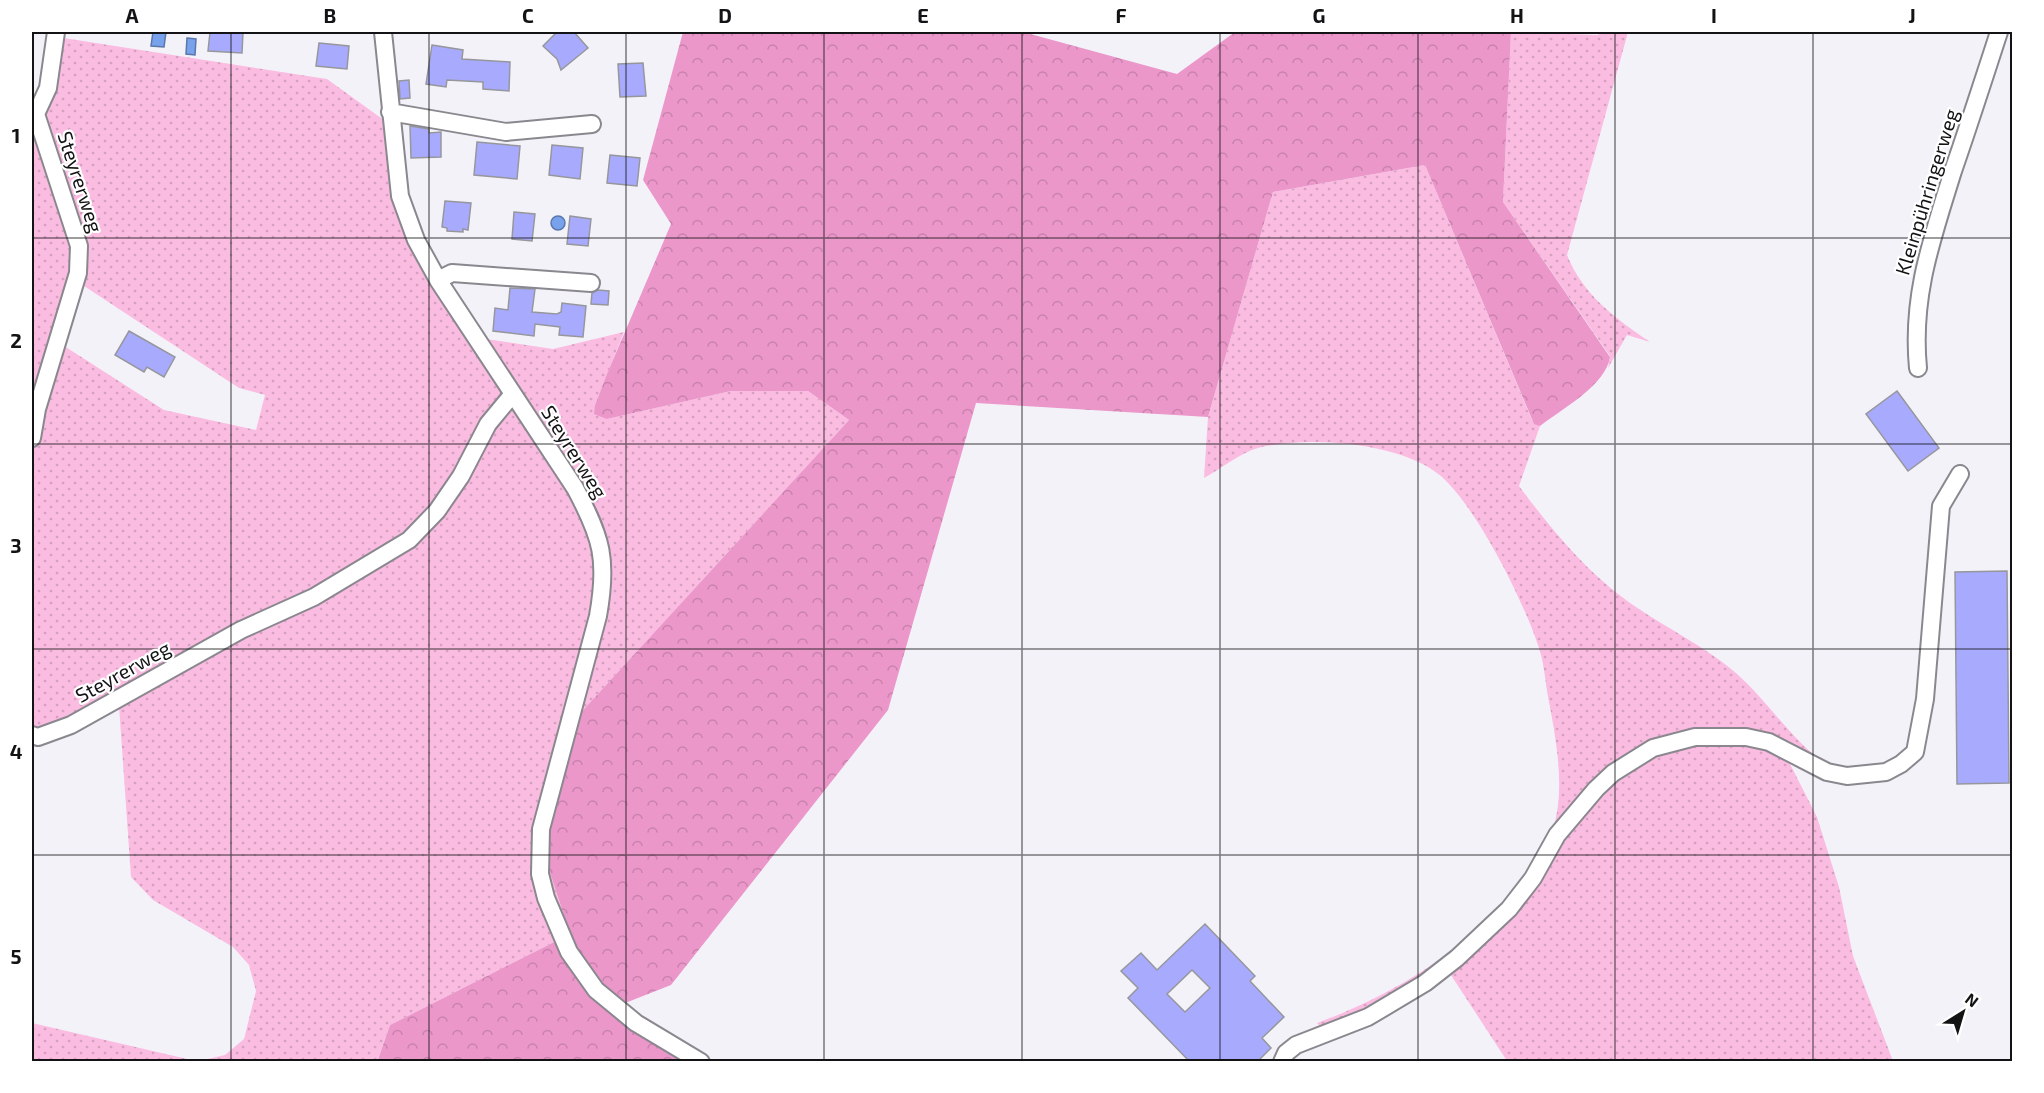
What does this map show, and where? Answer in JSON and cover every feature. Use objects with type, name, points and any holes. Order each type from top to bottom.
[{"type":"street","points":[[34,112],[48,88],[56,32]]},
{"type":"street","points":[[383,32],[400,196],[416,240],[438,280],[512,395]]},
{"type":"street","name":"Kleinpühringerweg","points":[[1918,368],[1916,315],[1920,286],[1999,32]]},
{"type":"street","name":"Steyrerweg","points":[[32,438],[37,410],[78,273],[79,246],[34,112]]},
{"type":"street","points":[[390,112],[506,132],[592,124]]},
{"type":"street","points":[[438,280],[452,273],[591,283]]},
{"type":"street","name":"Steyrerweg","points":[[32,735],[38,737],[71,725],[242,630],[324,592],[409,540],[437,512],[461,476],[488,424],[512,395],[575,488],[590,517],[604,560],[604,583],[598,616],[541,829],[540,874],[546,898],[569,952],[596,990],[636,1023],[701,1062]]},
{"type":"street","points":[[1282,1062],[1286,1053],[1296,1045],[1368,1017],[1425,983],[1457,958],[1509,909],[1533,878],[1557,835],[1596,789],[1613,773],[1653,748],[1695,737],[1746,737],[1769,742],[1827,772],[1847,776],[1864,776],[1901,764],[1915,752],[1925,699],[1941,506],[1960,474]]},
{"type":"shaded area","points":[[1511,32],[1598,35],[1600,32],[1628,32],[1567,255],[1591,294],[1625,324],[1650,342],[1627,335],[1608,368],[1610,356],[1503,202]]},
{"type":"shaded area","points":[[51,36],[327,79],[399,131],[407,193],[435,261],[486,339],[553,349],[624,332],[595,405],[607,419],[731,391],[808,391],[849,420],[562,733],[538,836],[570,934],[390,1025],[377,1061],[199,1061],[225,1055],[244,1039],[256,991],[249,965],[233,947],[153,900],[131,877],[119,706],[32,741],[32,110],[43,86]],"holes":[[[81,284],[239,388],[265,395],[256,430],[164,410],[61,344]]]},
{"type":"shaded area","points":[[1425,165],[1532,420],[1540,426],[1519,486],[1542,516],[1593,573],[1636,607],[1723,662],[1748,684],[1804,746],[1830,767],[1878,769],[1901,755],[1910,767],[1863,781],[1839,777],[1794,760],[1790,764],[1817,817],[1839,887],[1853,956],[1893,1061],[1507,1061],[1449,972],[1330,1037],[1317,1023],[1363,1004],[1407,981],[1468,938],[1502,909],[1520,889],[1538,860],[1555,822],[1558,805],[1557,749],[1538,645],[1498,556],[1470,511],[1442,477],[1425,465],[1380,449],[1354,444],[1302,442],[1251,450],[1204,478],[1208,417],[1273,192]]},
{"type":"shaded area","points":[[32,1023],[196,1061],[32,1061]]},
{"type":"green space","points":[[683,32],[1023,32],[1177,74],[1235,32],[1511,32],[1503,202],[1610,357],[1600,377],[1582,396],[1540,426],[1534,424],[1425,165],[1273,192],[1208,417],[976,403],[888,710],[671,985],[615,1007],[704,1061],[377,1062],[390,1025],[570,934],[538,836],[562,733],[849,420],[808,391],[731,391],[607,419],[594,414],[595,405],[607,374],[671,224],[643,180]]},
{"type":"water","points":[[153,32],[166,32],[164,47],[151,46]]},
{"type":"water","points":[[187,38],[196,39],[195,55],[186,54]]},
{"type":"water","points":[[558,216],[563,218],[565,223],[563,228],[558,230],[553,228],[551,223],[553,218]]},
{"type":"building","points":[[210,32],[243,32],[242,53],[208,51]]},
{"type":"building","points":[[557,32],[574,32],[588,48],[561,70],[557,59],[543,46]]},
{"type":"building","points":[[319,43],[349,46],[347,69],[316,66]]},
{"type":"building","points":[[432,45],[463,50],[462,59],[510,62],[509,91],[483,89],[483,82],[447,80],[446,87],[426,84]]},
{"type":"building","points":[[643,63],[646,96],[620,97],[618,64]]},
{"type":"building","points":[[409,80],[410,98],[400,99],[399,81]]},
{"type":"building","points":[[410,126],[429,129],[429,133],[441,132],[441,157],[411,158]]},
{"type":"building","points":[[477,142],[520,146],[517,179],[474,175]]},
{"type":"building","points":[[552,145],[583,148],[580,179],[549,175]]},
{"type":"building","points":[[610,155],[640,158],[637,186],[607,183]]},
{"type":"building","points":[[445,201],[471,203],[468,230],[447,231],[447,228],[442,227]]},
{"type":"building","points":[[514,212],[535,214],[532,241],[512,239]]},
{"type":"building","points":[[570,216],[591,219],[588,246],[567,244]]},
{"type":"building","points":[[510,288],[535,289],[532,312],[557,314],[561,312],[562,303],[586,306],[583,337],[559,335],[560,327],[535,324],[534,336],[493,331],[495,308],[508,310]]},
{"type":"building","points":[[598,290],[609,291],[608,305],[591,304],[592,293]]},
{"type":"building","points":[[129,331],[175,357],[164,377],[147,367],[144,372],[115,355]]},
{"type":"building","points":[[1897,391],[1939,448],[1908,471],[1866,414]]},
{"type":"building","points":[[2007,571],[2009,783],[1957,784],[1955,572]]},
{"type":"building","points":[[1205,924],[1255,976],[1250,981],[1284,1017],[1262,1038],[1271,1048],[1257,1062],[1190,1062],[1128,998],[1138,988],[1121,971],[1141,953],[1157,970]],"holes":[[[1192,970],[1210,988],[1185,1012],[1167,994]]]}]
